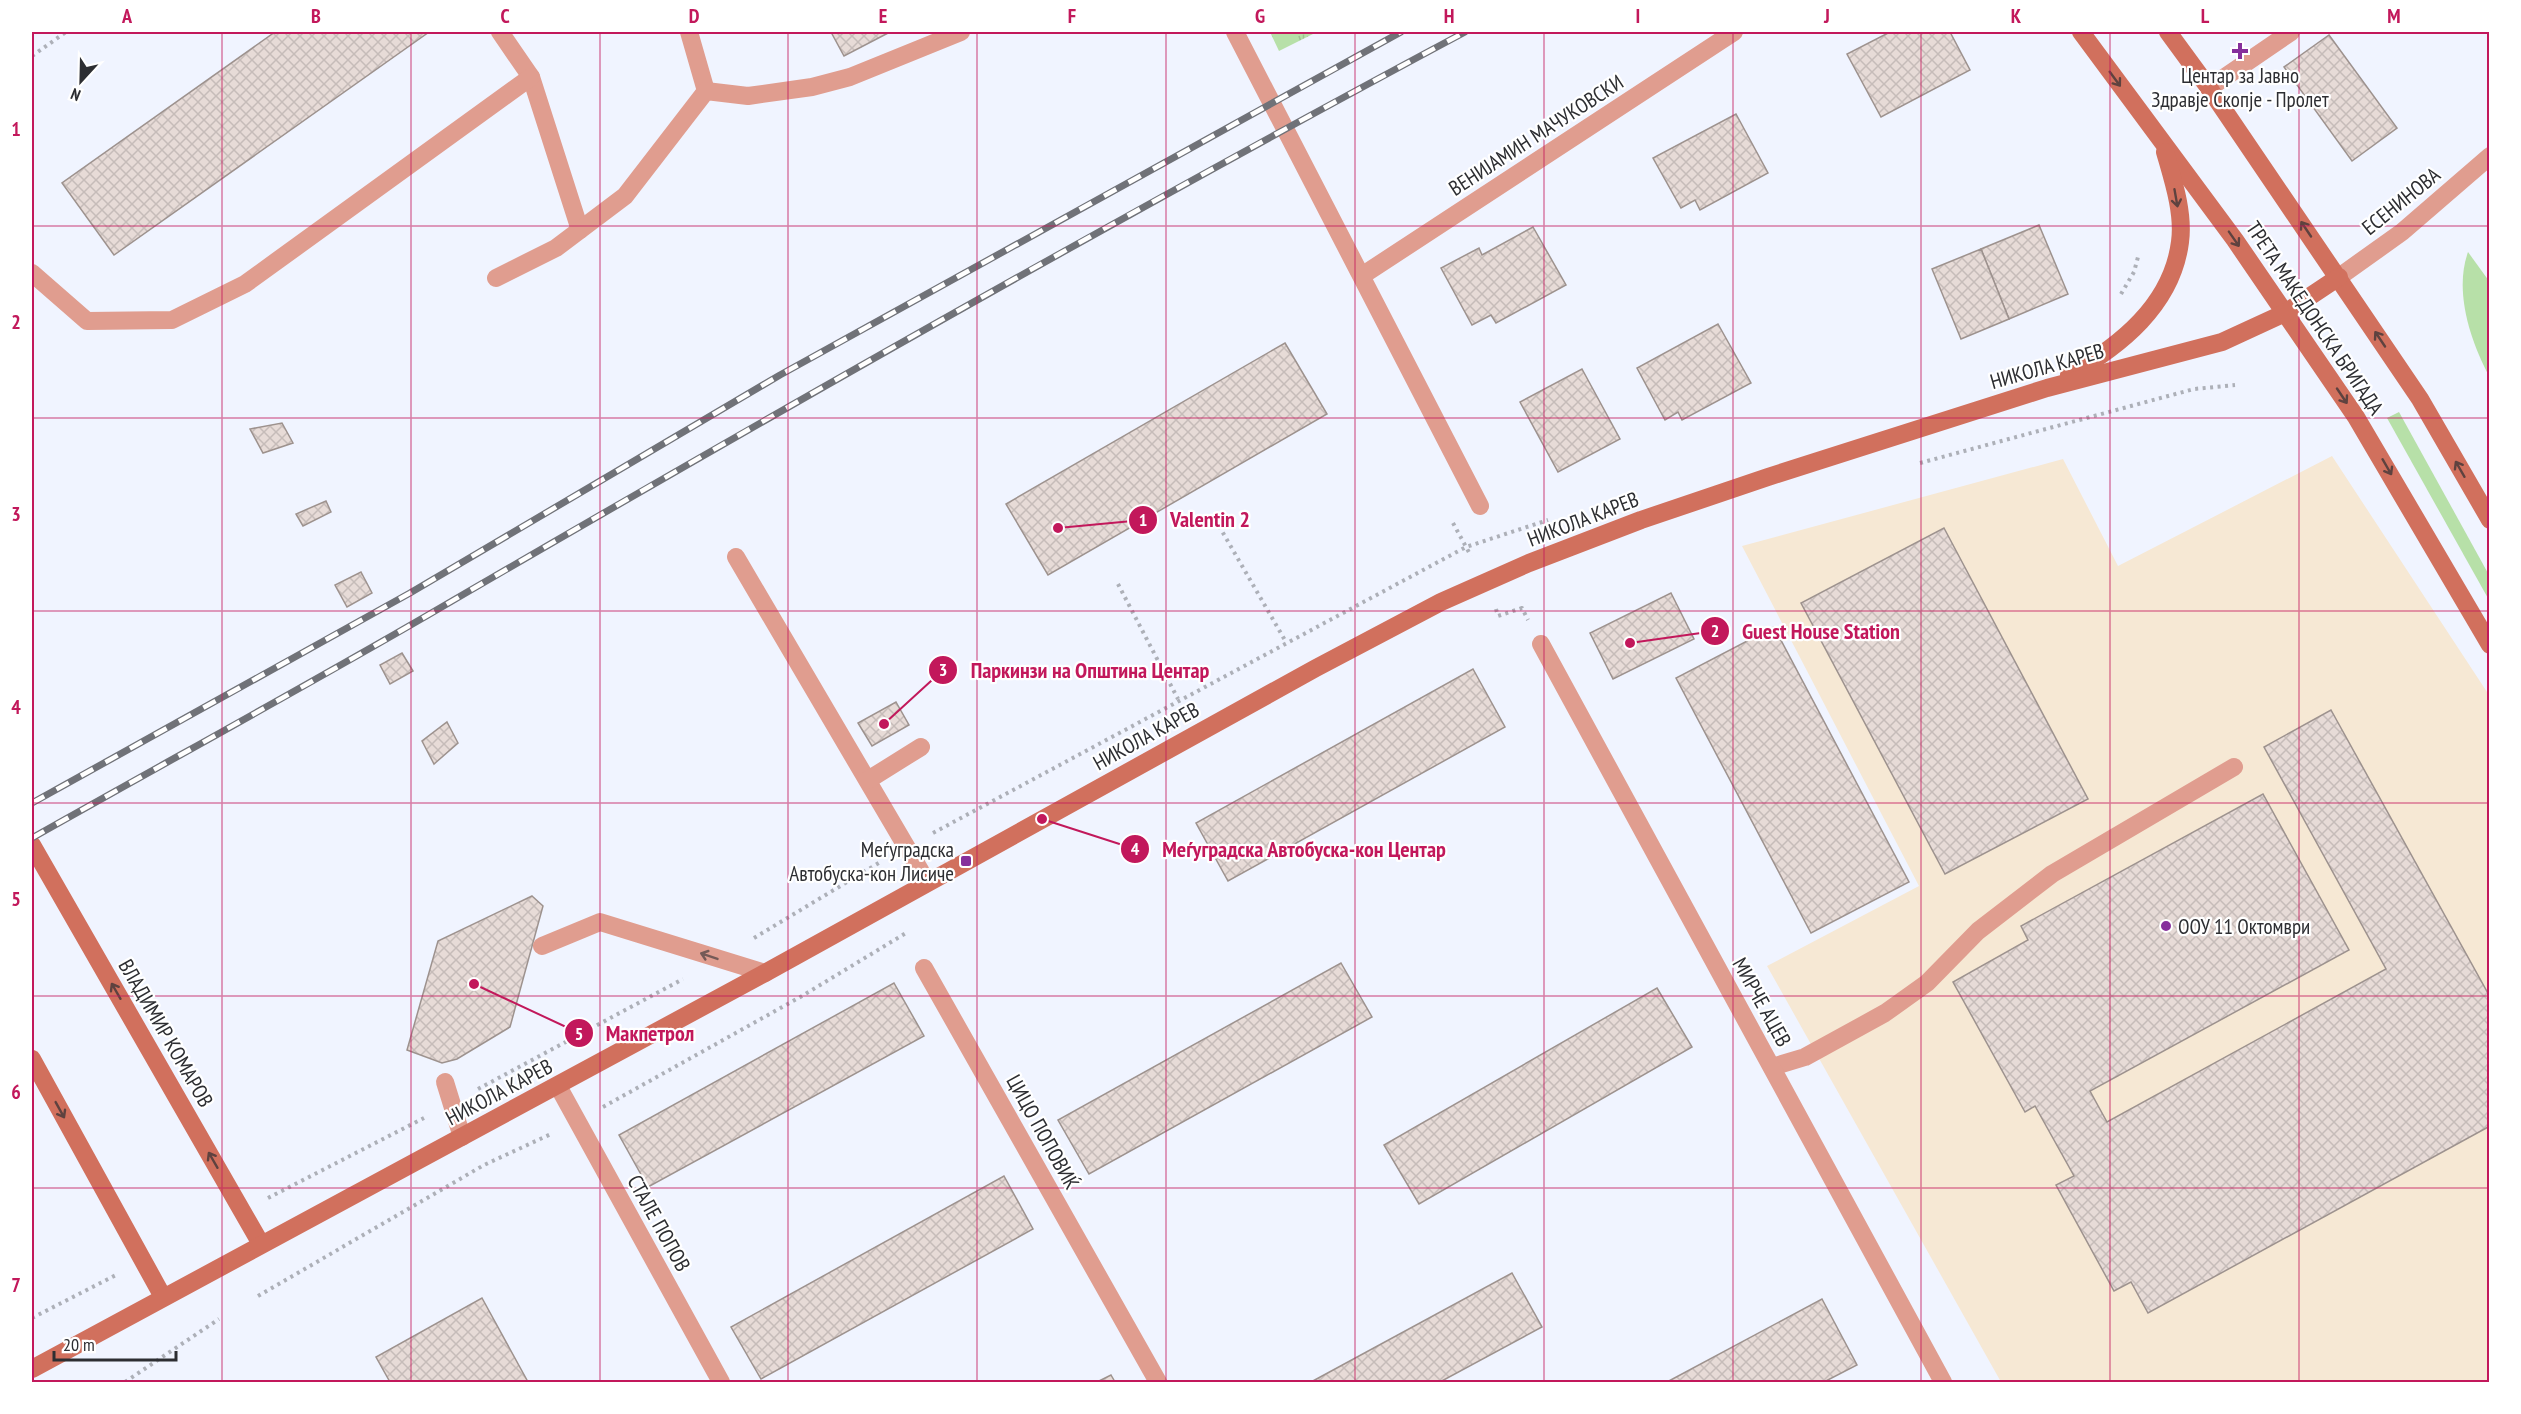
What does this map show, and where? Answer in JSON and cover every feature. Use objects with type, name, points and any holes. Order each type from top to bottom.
[{"type":"street","points":[[500,32],[531,77],[580,230]]},
{"type":"street","points":[[689,32],[706,91]]},
{"type":"street","points":[[706,91],[748,96],[812,87],[850,78],[961,32]]},
{"type":"street","points":[[1235,32],[1363,275],[1480,506]]},
{"type":"street","name":"ВЕНИЈАМИН МАЧУКОВСКИ","points":[[1363,275],[1734,32]]},
{"type":"street","name":"ТРЕТА МАКЕДОНСКА БРИГАДА","points":[[2081,32],[2285,313],[2372,442],[2490,645]]},
{"type":"street","name":"ТРЕТА МАКЕДОНСКА БРИГАДА","points":[[2168,32],[2339,277],[2420,399],[2490,520]]},
{"type":"street","points":[[2209,88],[2291,32]]},
{"type":"street","points":[[32,273],[87,321],[172,320],[245,284],[531,77]]},
{"type":"street","points":[[496,278],[556,249],[625,196],[706,91]]},
{"type":"street","points":[[2047,388],[2089,364],[2125,338],[2155,306],[2165,289],[2174,268],[2181,241],[2177,202],[2162,141]]},
{"type":"street","name":"ЕСЕНИНОВА","points":[[2339,277],[2408,226],[2490,156]]},
{"type":"street","name":"НИКОЛА КАРЕВ","points":[[32,1369],[558,1086],[1316,668],[1441,602],[1641,520],[2047,388],[2222,342],[2285,313],[2339,277]]},
{"type":"street","points":[[736,557],[927,882]]},
{"type":"street","name":"МИРЧЕ АЦЕВ","points":[[1541,644],[1590,738],[1943,1383]]},
{"type":"street","points":[[868,780],[921,747]]},
{"type":"street","points":[[1772,1067],[1805,1057],[1885,1013],[1927,983],[1978,931],[2052,874],[2234,767]]},
{"type":"street","name":"ВЛАДИМИР КОМАРОВ","points":[[32,845],[261,1244]]},
{"type":"street","points":[[542,946],[600,922],[765,973]]},
{"type":"street","name":"ЦИЦО ПОПОВИЌ","points":[[924,968],[1158,1383]]},
{"type":"street","points":[[32,1059],[163,1297]]},
{"type":"street","points":[[445,1082],[462,1137]]},
{"type":"street","name":"СТАЛЕ ПОПОВ","points":[[558,1086],[721,1383]]},
{"type":"path","points":[[32,56],[66,32]]},
{"type":"path","points":[[1914,465],[2183,392],[2235,385]]},
{"type":"path","points":[[1448,514],[1466,547]]},
{"type":"path","points":[[1219,526],[1286,642]]},
{"type":"path","points":[[1118,584],[1178,699]]},
{"type":"path","points":[[1494,605],[1498,616],[1522,608]]},
{"type":"path","points":[[889,904],[924,968]]},
{"type":"path","points":[[258,1296],[484,1165],[577,1121],[802,996],[915,928]]},
{"type":"path","points":[[32,1318],[143,1261]]},
{"type":"path","points":[[125,1383],[219,1319]]},
{"type":"shaded area","name":"ООУ 11 Октомври","points":[[2332,456],[2489,695],[2489,1382],[2001,1382],[1767,966],[1919,886],[1742,546],[2063,459],[2118,566]]},
{"type":"green space","points":[[1270,32],[1317,32],[1279,51]]},
{"type":"green space","points":[[2468,252],[2489,281],[2489,376],[2470,331],[2463,299],[2464,267]]},
{"type":"green space","points":[[2399,412],[2489,575],[2489,600],[2387,418]]},
{"type":"building","points":[[275,32],[429,32],[114,255],[62,183]]},
{"type":"building","points":[[831,32],[890,32],[844,56]]},
{"type":"building","points":[[1890,32],[1950,32],[1970,70],[1881,117],[1847,54]]},
{"type":"building","points":[[2329,35],[2397,128],[2352,161],[2284,67]]},
{"type":"building","points":[[1736,114],[1768,173],[1700,210],[1695,200],[1681,208],[1653,158]]},
{"type":"building","points":[[2039,225],[2068,294],[2009,319],[1981,249]]},
{"type":"building","points":[[1533,227],[1566,285],[1496,323],[1491,315],[1472,325],[1441,268],[1479,248],[1482,255]]},
{"type":"building","points":[[1981,249],[2009,319],[1961,339],[1932,269]]},
{"type":"building","points":[[1718,324],[1751,383],[1682,420],[1678,412],[1665,420],[1637,368]]},
{"type":"building","points":[[1285,343],[1327,414],[1048,575],[1006,504]]},
{"type":"building","points":[[1582,369],[1620,439],[1558,472],[1520,402]]},
{"type":"building","points":[[282,423],[293,443],[263,453],[250,429]]},
{"type":"building","points":[[326,501],[331,512],[303,526],[296,514]]},
{"type":"building","points":[[1944,528],[2088,799],[1945,874],[1801,603]]},
{"type":"building","points":[[361,572],[372,593],[347,607],[335,585]]},
{"type":"building","points":[[1671,593],[1694,639],[1613,679],[1590,633]]},
{"type":"building","points":[[1774,627],[1909,882],[1811,933],[1676,678]]},
{"type":"building","points":[[402,653],[413,671],[390,684],[380,665]]},
{"type":"building","points":[[1473,669],[1505,727],[1228,881],[1196,823]]},
{"type":"building","points":[[896,702],[909,725],[872,746],[858,723]]},
{"type":"building","points":[[2331,710],[2490,997],[2490,1126],[2148,1313],[2131,1282],[2114,1291],[2056,1185],[2074,1176],[2035,1106],[2025,1112],[1953,982],[2028,940],[2021,926],[2263,794],[2349,950],[2090,1091],[2107,1122],[2386,969],[2264,747]]},
{"type":"building","points":[[447,722],[458,743],[434,764],[422,741]]},
{"type":"building","points":[[532,896],[543,906],[510,1027],[457,1059],[442,1063],[407,1050],[438,941]]},
{"type":"building","points":[[1341,963],[1372,1017],[1089,1174],[1058,1120]]},
{"type":"building","points":[[894,983],[924,1036],[648,1187],[619,1135]]},
{"type":"building","points":[[1657,988],[1692,1047],[1419,1204],[1384,1145]]},
{"type":"building","points":[[1004,1176],[1033,1229],[761,1379],[731,1327]]},
{"type":"building","points":[[1512,1273],[1542,1327],[1440,1382],[1311,1382]]},
{"type":"building","points":[[482,1298],[528,1382],[390,1382],[376,1357]]},
{"type":"building","points":[[1822,1299],[1857,1365],[1824,1382],[1667,1382]]},
{"type":"building","points":[[1111,1375],[1115,1382],[1097,1382]]},
{"type":"railway","points":[[32,803],[410,593],[780,375],[1401,32]]},
{"type":"railway","points":[[32,838],[379,643],[944,319],[1465,32]]},
{"type":"place","name":"Центар за Јавно Здравје Скопје - Пролет","points":[[2240,51]]},
{"type":"place","name":"Valentin 2","points":[[1058,528]]},
{"type":"place","name":"Guest House Station","points":[[1630,643]]},
{"type":"place","name":"Паркинзи на Општина Центар","points":[[884,724]]},
{"type":"place","name":"Меѓуградска Автобуска-кон Центар","points":[[1042,819]]},
{"type":"place","name":"Меѓуградска Автобуска-кон Лисиче","points":[[966,861]]},
{"type":"place","name":"ООУ 11 Октомври","points":[[2166,926]]},
{"type":"place","name":"Макпетрол","points":[[474,984]]}]
